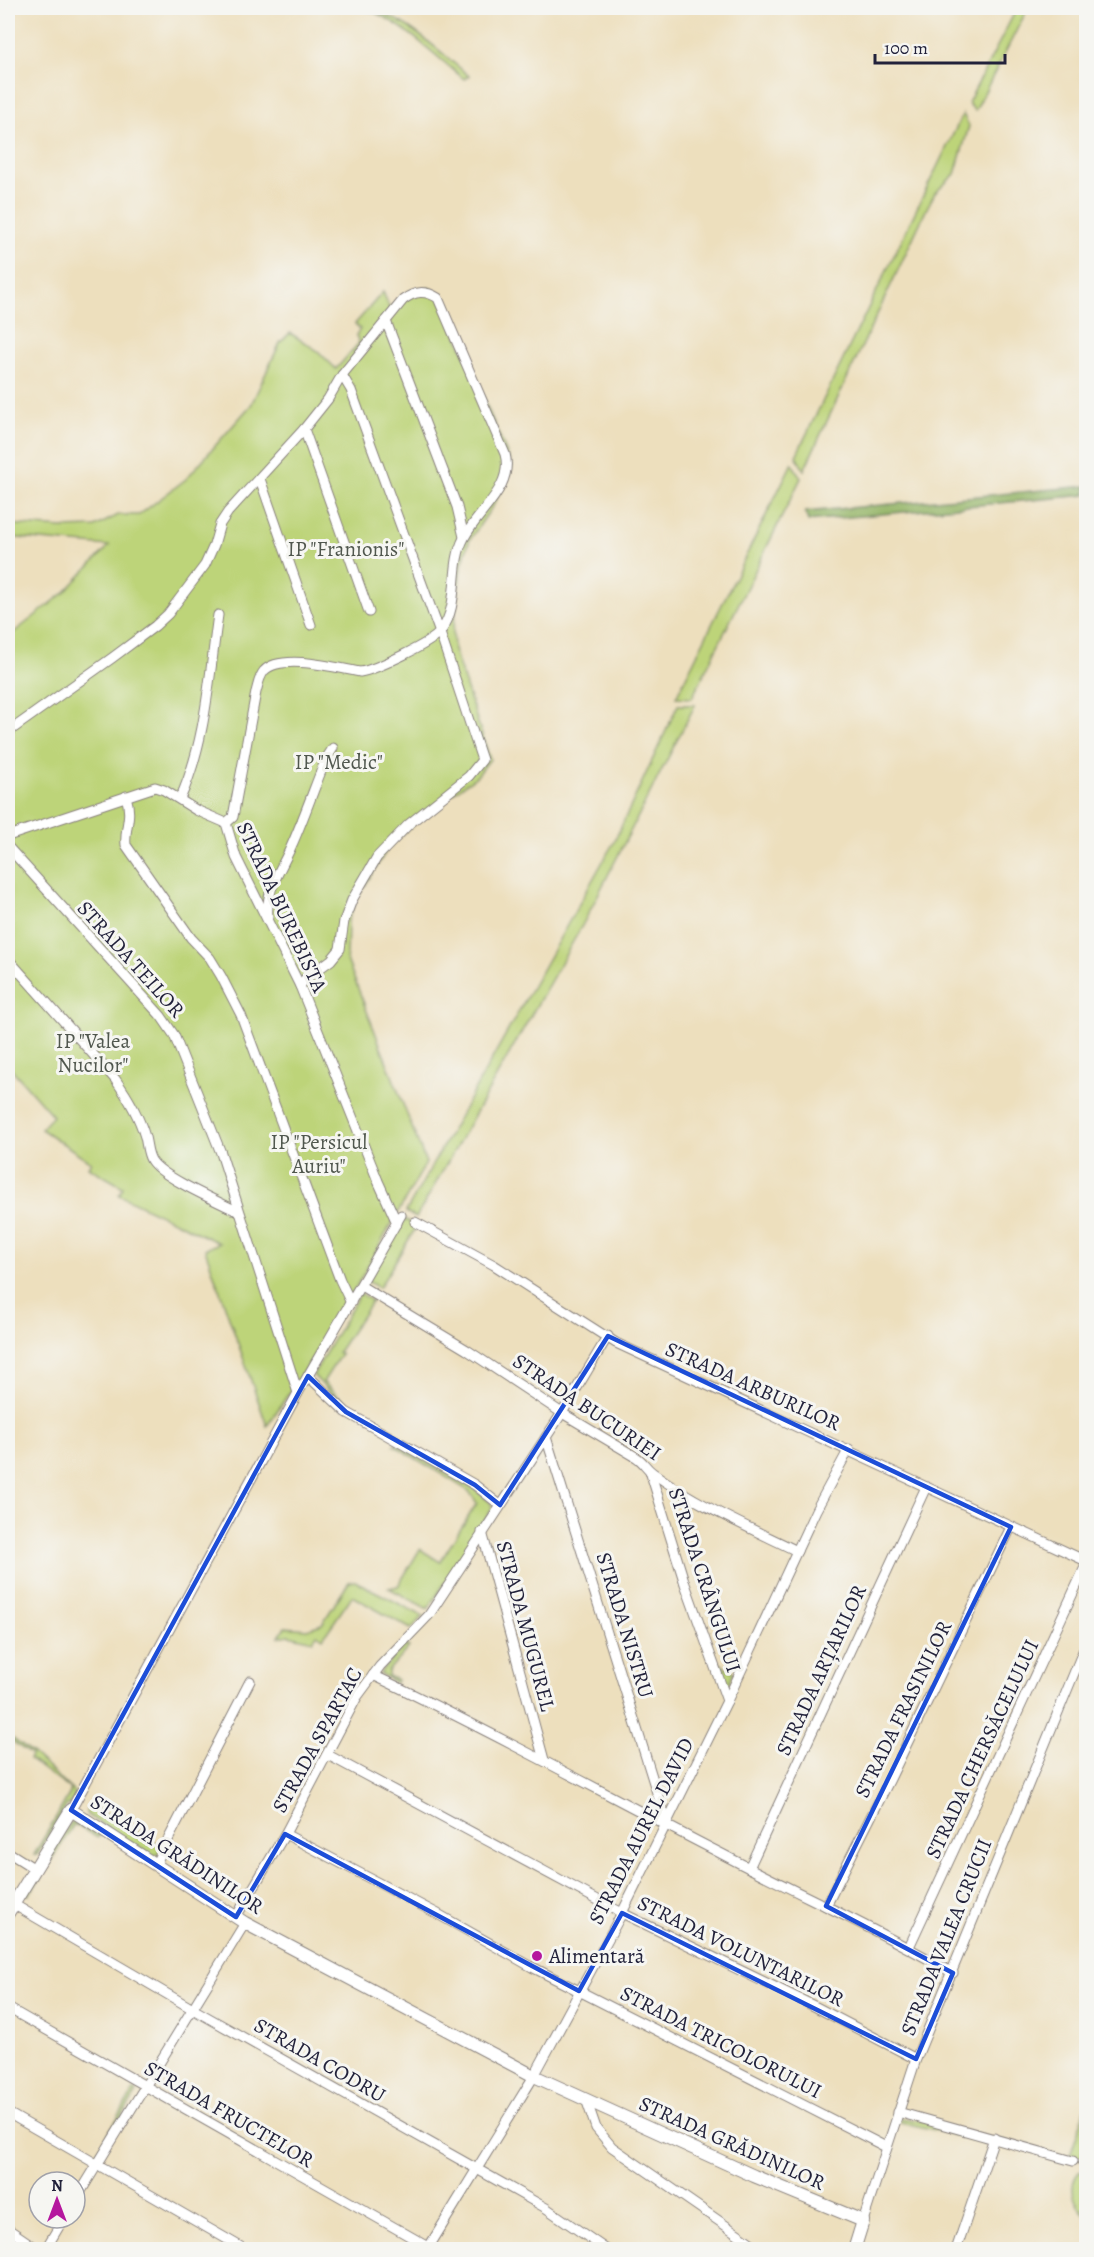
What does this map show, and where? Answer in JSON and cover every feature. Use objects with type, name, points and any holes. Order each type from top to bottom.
[{"type":"street","points":[[8,732],[121,652],[168,614],[205,565],[220,524],[228,512],[304,429],[328,399],[342,375],[403,300],[411,294],[425,292],[438,298],[506,454],[508,465],[503,480],[489,506],[465,537],[458,559],[450,615],[440,633],[371,671],[360,672],[289,662],[272,665],[260,676],[233,817],[226,823]]},
{"type":"street","points":[[386,321],[457,507],[465,537]]},
{"type":"street","points":[[300,986],[305,979],[331,960],[340,949],[344,921],[352,900],[378,857],[409,824],[469,777],[482,763],[480,748],[440,633],[351,390],[342,375]]},
{"type":"street","points":[[304,429],[369,612]]},
{"type":"street","points":[[260,479],[311,625]]},
{"type":"street","points":[[180,800],[201,737],[218,615]]},
{"type":"street","points":[[268,922],[267,910],[272,884],[291,846],[326,759],[333,748]]},
{"type":"street","name":"STRADA BUREBISTA","points":[[8,836],[154,787],[164,789],[196,810],[226,823],[236,857],[300,986],[378,1181],[399,1219]]},
{"type":"street","points":[[126,796],[130,819],[125,838],[126,845],[191,938],[210,958],[241,1015],[340,1280],[351,1303]]},
{"type":"street","name":"STRADA TEILOR","points":[[8,847],[170,1027],[208,1117],[298,1394]]},
{"type":"street","points":[[255,897],[269,895]]},
{"type":"street","points":[[8,959],[128,1097],[145,1137],[151,1160],[157,1167],[178,1181],[239,1212]]},
{"type":"street","name":"STRADA GRĂDINILOR","points":[[399,1219],[298,1394],[71,1810],[240,1920],[534,2076],[754,2176],[863,2221]]},
{"type":"street","name":"STRADA ARBURILOR","points":[[415,1222],[494,1265],[616,1343],[703,1385],[849,1449],[1086,1563]]},
{"type":"street","name":"STRADA BUCURIEI","points":[[361,1286],[636,1457],[650,1471],[705,1506],[797,1551]]},
{"type":"street","name":"STRADA MUGUREL","points":[[544,1760],[482,1532],[562,1413],[608,1336]]},
{"type":"street","points":[[308,1376],[346,1412],[475,1485],[500,1505]]},
{"type":"street","name":"STRADA NISTRU","points":[[546,1437],[629,1698],[665,1825]]},
{"type":"street","name":"STRADA AUREL DAVID","points":[[430,2249],[534,2076],[622,1913],[727,1701],[816,1510],[849,1449]]},
{"type":"street","name":"STRADA CRÂNGULUI","points":[[650,1471],[698,1624],[727,1701]]},
{"type":"street","name":"STRADA ARȚARILOR","points":[[749,1868],[926,1487]]},
{"type":"street","name":"STRADA FRASINILOR","points":[[826,1906],[890,1779],[1011,1527]]},
{"type":"street","name":"STRADA SPARTAC","points":[[87,2181],[191,2008],[357,1697],[373,1675],[429,1616],[482,1532]]},
{"type":"street","name":"STRADA CHERSĂCELULUI","points":[[909,1947],[1086,1563]]},
{"type":"street","name":"STRADA VALEA CRUCII","points":[[854,2250],[916,2059],[1086,1644]]},
{"type":"street","points":[[373,1675],[544,1760],[749,1868],[909,1947],[952,1973]]},
{"type":"street","points":[[155,1865],[250,1681]]},
{"type":"street","name":"STRADA VOLUNTARILOR","points":[[328,1755],[622,1913],[816,2007],[916,2059]]},
{"type":"street","points":[[10,1909],[71,1810]]},
{"type":"street","name":"STRADA TRICOLORULUI","points":[[285,1834],[579,1991],[886,2147]]},
{"type":"street","points":[[8,1852],[34,1869]]},
{"type":"street","name":"STRADA CODRU","points":[[10,1909],[546,2208],[607,2250]]},
{"type":"street","name":"STRADA FRUCTELOR","points":[[8,2008],[430,2249]]},
{"type":"street","points":[[586,2099],[596,2128],[612,2146],[761,2250]]},
{"type":"street","points":[[898,2112],[1073,2161]]},
{"type":"street","points":[[8,2113],[246,2250]]},
{"type":"street","points":[[956,2250],[994,2138]]},
{"type":"street","points":[[8,2229],[39,2250]]},
{"type":"street","points":[[45,2250],[57,2230]]},
{"type":"highlighted area","points":[[608,1336],[1011,1527],[826,1906],[953,1973],[916,2059],[622,1913],[579,1991],[285,1834],[236,1917],[71,1810],[308,1376],[346,1412],[475,1485],[500,1505]]},
{"type":"green space","points":[[1017,8],[1028,8],[975,111],[968,103]]},
{"type":"green space","points":[[360,9],[381,13],[413,30],[469,76],[464,79],[391,21],[378,14]]},
{"type":"green space","points":[[963,114],[969,126],[955,174],[935,193],[928,206],[804,470],[796,456]]},
{"type":"green space","points":[[417,288],[430,288],[440,295],[512,466],[494,504],[469,541],[461,568],[453,630],[454,650],[490,759],[477,776],[430,809],[388,848],[357,898],[348,920],[347,960],[426,1163],[352,1294],[348,1295],[324,1341],[267,1426],[205,1249],[219,1243],[119,1195],[123,1187],[88,1167],[91,1162],[41,1129],[53,1116],[8,1065],[8,637],[64,593],[109,546],[8,537],[8,524],[62,528],[95,527],[118,515],[139,515],[186,479],[251,405],[280,343],[290,333],[318,351],[336,369],[359,343],[356,335],[360,329],[355,324],[383,292],[390,309],[401,297]]},
{"type":"green space","points":[[792,463],[801,478],[692,698],[676,697]]},
{"type":"green space","points":[[1086,486],[1086,495],[808,521],[805,512]]},
{"type":"green space","points":[[678,705],[695,705],[583,924],[416,1218],[406,1212],[615,840]]},
{"type":"green space","points":[[404,1219],[417,1226],[379,1288],[367,1281]]},
{"type":"green space","points":[[360,1293],[372,1301],[338,1352],[341,1354],[323,1382],[343,1400],[339,1402],[313,1375]]},
{"type":"green space","points":[[396,1443],[473,1488],[491,1503],[492,1509],[428,1609],[389,1588],[398,1586],[420,1549],[440,1562],[477,1503],[469,1491],[394,1445]]},
{"type":"green space","points":[[355,1581],[423,1616],[411,1629],[352,1596],[323,1638],[317,1634],[313,1641],[289,1635],[279,1637],[285,1627],[307,1629],[322,1624],[349,1582]]},
{"type":"green space","points":[[405,1645],[409,1647],[388,1671],[388,1676],[397,1680],[396,1683],[379,1673]]},
{"type":"green space","points":[[717,1662],[734,1672],[727,1689]]},
{"type":"green space","points":[[8,1735],[32,1753],[74,1792],[74,1798],[67,1805],[37,1855],[34,1855],[70,1793],[70,1789],[29,1759],[31,1755],[8,1738]]},
{"type":"green space","points":[[90,1805],[162,1846],[157,1855],[152,1856],[87,1815],[86,1812]]},
{"type":"green space","points":[[77,1820],[100,1835],[98,1838],[74,1824],[29,1895],[25,1893],[71,1822]]},
{"type":"green space","points":[[134,2090],[137,2092],[97,2157],[95,2156]]},
{"type":"green space","points":[[1086,2107],[1086,2142],[1081,2159],[1070,2156]]},
{"type":"green space","points":[[901,2118],[928,2122],[981,2137],[985,2145],[982,2141],[900,2122]]},
{"type":"green space","points":[[1086,2171],[1086,2215],[1075,2200],[1073,2183],[1079,2172]]},
{"type":"place","name":"Alimentară","points":[[537,1956]]},
{"type":"park label","name":"IP \"Franionis\"","points":[[346,549]]},
{"type":"park label","name":"IP \"Medic\"","points":[[339,762]]},
{"type":"park label","name":"IP \"Valea Nucilor\"","points":[[93,1053]]},
{"type":"park label","name":"IP \"Persicul Auriu\"","points":[[319,1154]]}]
